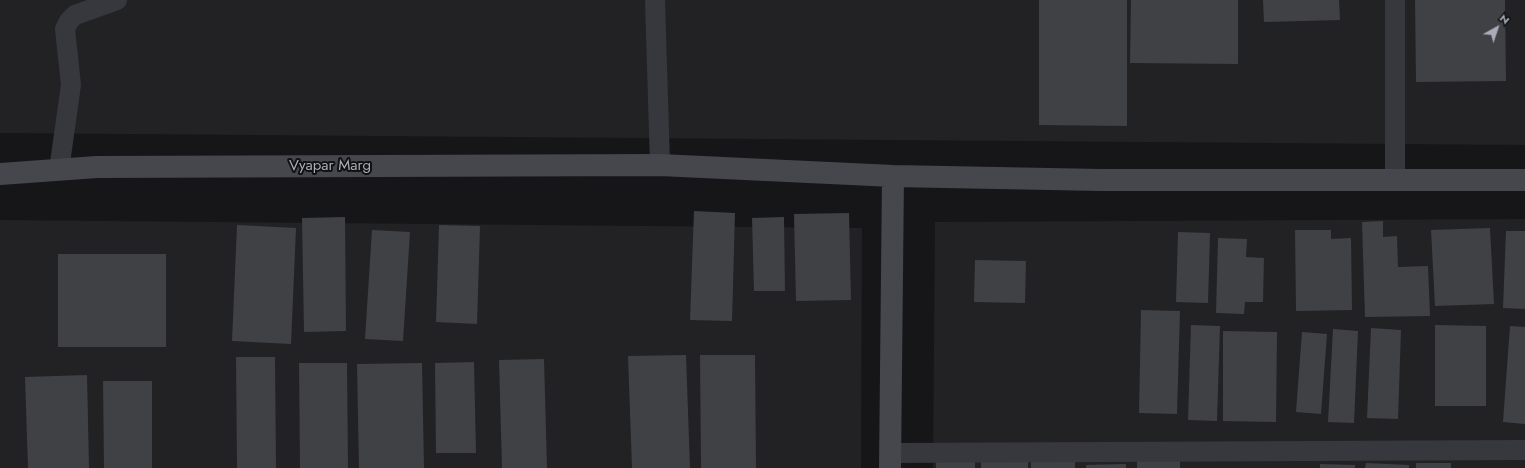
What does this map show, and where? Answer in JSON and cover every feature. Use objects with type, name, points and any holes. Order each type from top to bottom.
[{"type":"street","points":[[59,170],[71,85],[65,29],[69,21],[75,15],[117,0]]},
{"type":"street","points":[[655,0],[660,165]]},
{"type":"street","points":[[1395,0],[1395,180]]},
{"type":"street","name":"Vyapar Marg","points":[[0,174],[97,168],[660,165],[893,176],[1101,180],[1525,180]]},
{"type":"street","points":[[893,176],[890,460],[1525,450]]},
{"type":"shaded area","points":[[0,0],[1525,0],[1525,145],[0,133]]},
{"type":"shaded area","points":[[1525,219],[1525,468],[933,468],[935,222]]},
{"type":"shaded area","points":[[0,220],[862,228],[861,468],[0,468]]},
{"type":"building","points":[[1039,0],[1127,0],[1127,126],[1039,125]]},
{"type":"building","points":[[1131,0],[1238,0],[1238,64],[1130,63]]},
{"type":"building","points":[[1263,0],[1339,0],[1340,20],[1264,22]]},
{"type":"building","points":[[1415,0],[1505,0],[1506,81],[1416,82]]},
{"type":"building","points":[[694,211],[735,213],[732,321],[690,320]]},
{"type":"building","points":[[849,213],[851,300],[796,301],[794,214]]},
{"type":"building","points":[[345,217],[346,331],[304,332],[302,218]]},
{"type":"building","points":[[784,217],[785,291],[754,291],[752,218]]},
{"type":"building","points":[[1383,221],[1383,237],[1397,236],[1398,267],[1428,266],[1430,316],[1365,317],[1362,222]]},
{"type":"building","points":[[237,225],[296,228],[291,344],[232,341]]},
{"type":"building","points":[[439,225],[480,226],[477,324],[436,322]]},
{"type":"building","points":[[1490,228],[1494,304],[1435,306],[1431,230]]},
{"type":"building","points":[[372,230],[410,232],[403,341],[365,339]]},
{"type":"building","points":[[1295,230],[1331,230],[1331,239],[1351,238],[1352,310],[1296,311]]},
{"type":"building","points":[[1506,231],[1525,231],[1525,309],[1503,308]]},
{"type":"building","points":[[1178,232],[1210,233],[1208,303],[1176,302]]},
{"type":"building","points":[[1218,238],[1247,239],[1246,257],[1264,258],[1263,302],[1245,302],[1244,314],[1216,313]]},
{"type":"building","points":[[58,254],[166,254],[166,347],[58,347]]},
{"type":"building","points":[[975,260],[1026,261],[1025,303],[974,302]]},
{"type":"building","points":[[1141,310],[1180,311],[1177,414],[1139,413]]},
{"type":"building","points":[[1191,325],[1220,326],[1217,421],[1188,420]]},
{"type":"building","points":[[1435,325],[1486,326],[1486,406],[1435,406]]},
{"type":"building","points":[[1510,326],[1525,327],[1525,424],[1503,422]]},
{"type":"building","points":[[1371,328],[1401,330],[1398,419],[1367,418]]},
{"type":"building","points":[[1333,329],[1358,331],[1354,423],[1328,422]]},
{"type":"building","points":[[1223,331],[1277,332],[1276,422],[1223,421]]},
{"type":"building","points":[[1302,332],[1327,334],[1321,414],[1296,412]]},
{"type":"building","points":[[686,355],[690,468],[632,468],[628,356]]},
{"type":"building","points":[[700,355],[755,355],[756,468],[701,468]]},
{"type":"building","points":[[236,357],[275,357],[276,468],[237,468]]},
{"type":"building","points":[[544,359],[547,468],[502,468],[499,360]]},
{"type":"building","points":[[474,362],[476,453],[436,453],[435,363]]},
{"type":"building","points":[[299,363],[347,363],[348,468],[300,468]]},
{"type":"building","points":[[422,363],[424,468],[359,468],[357,364]]},
{"type":"building","points":[[87,375],[89,468],[28,468],[25,377]]},
{"type":"building","points":[[103,381],[152,381],[152,468],[104,468]]},
{"type":"building","points":[[936,459],[975,460],[975,468],[936,468]]},
{"type":"building","points":[[1137,460],[1180,460],[1180,468],[1137,468]]},
{"type":"building","points":[[981,461],[1028,461],[1028,468],[981,468]]},
{"type":"building","points":[[1031,462],[1075,462],[1075,468],[1031,468]]},
{"type":"building","points":[[1366,463],[1409,465],[1409,468],[1365,468]]},
{"type":"building","points":[[1416,463],[1451,463],[1451,468],[1416,468]]},
{"type":"building","points":[[1126,464],[1126,468],[1086,468],[1086,465]]},
{"type":"building","points":[[1320,464],[1355,465],[1355,468],[1320,468]]}]
